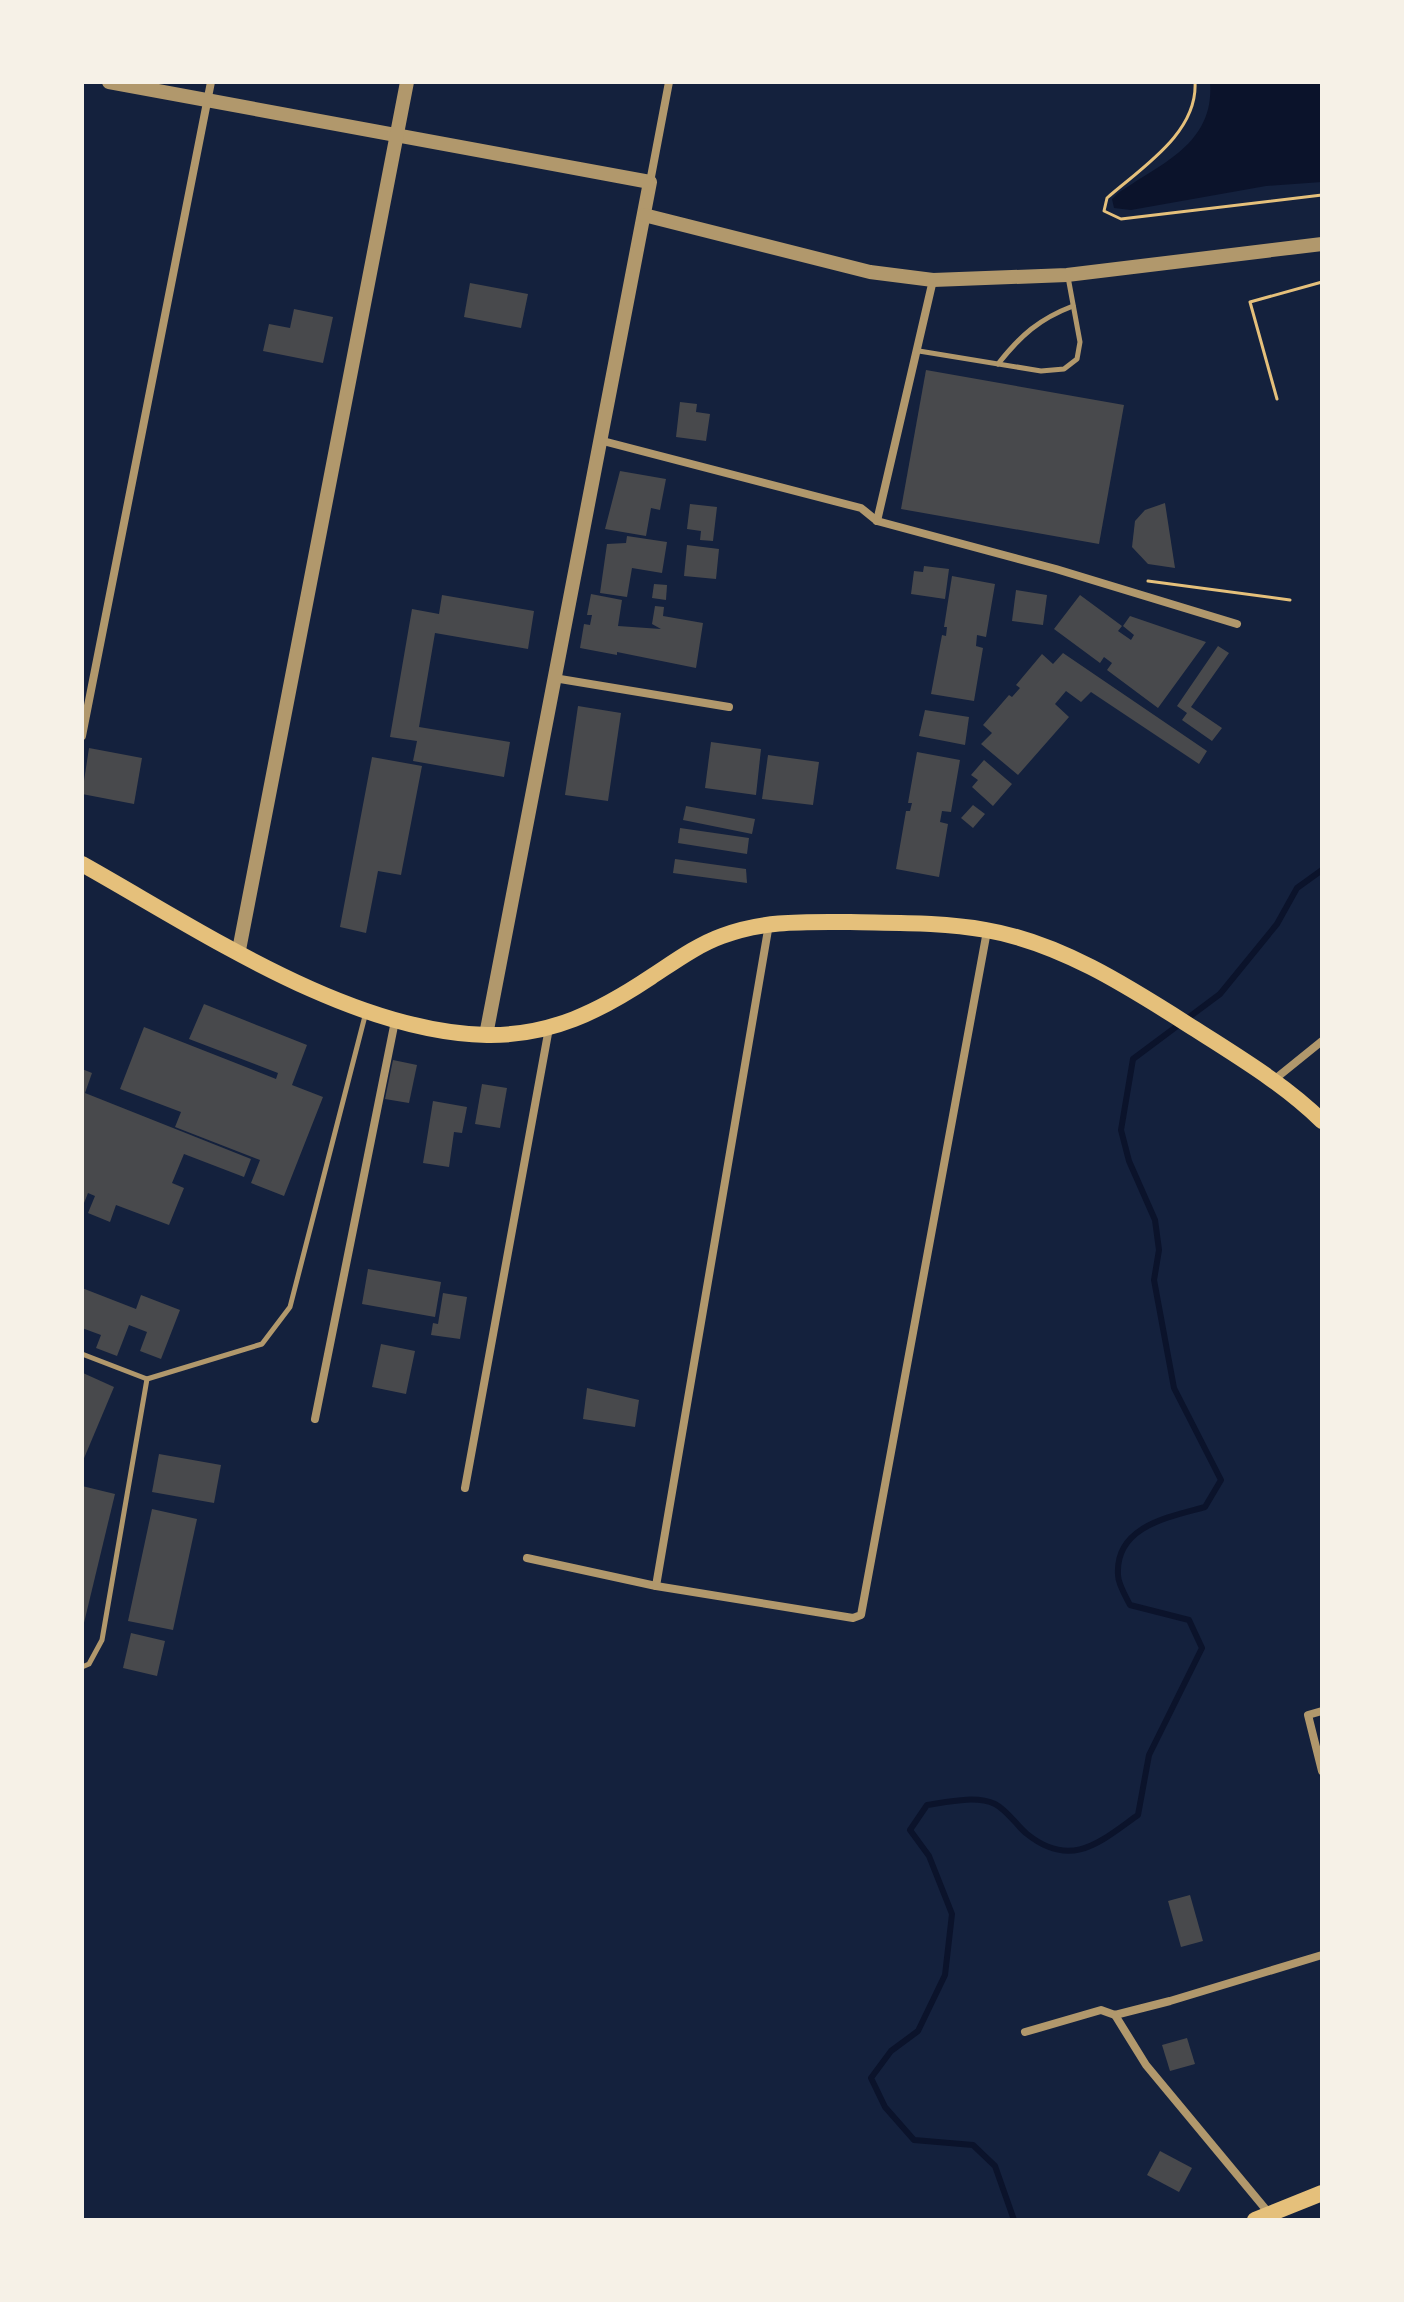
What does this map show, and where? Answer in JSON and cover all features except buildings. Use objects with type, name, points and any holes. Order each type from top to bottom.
[{"type":"main road","points":[[82,864],[239,950],[366,1011],[395,1021],[486,1035],[549,1028],[607,1006],[718,937],[769,923],[881,923],[987,930],[1020,939],[1100,972],[1275,1079],[1322,1121]]},
{"type":"main road","points":[[1261,2216],[1322,2193]]},
{"type":"street","points":[[109,82],[650,182]]},
{"type":"street","points":[[82,736],[211,82]]},
{"type":"street","points":[[239,950],[407,82]]},
{"type":"street","points":[[486,1035],[669,82]]},
{"type":"street","points":[[644,215],[870,272],[933,280],[1067,275],[1322,244]]},
{"type":"street","points":[[877,521],[919,351],[933,280]]},
{"type":"street","points":[[599,440],[861,508],[877,521],[1056,569],[1237,624]]},
{"type":"street","points":[[553,678],[729,707]]},
{"type":"street","points":[[656,1586],[769,923]]},
{"type":"street","points":[[527,1558],[656,1586],[853,1618],[861,1615],[987,930]]},
{"type":"street","points":[[315,1419],[395,1021]]},
{"type":"street","points":[[465,1488],[549,1028]]},
{"type":"street","points":[[1275,1079],[1322,1041]]},
{"type":"street","points":[[1322,1711],[1308,1715],[1322,1771]]},
{"type":"street","points":[[1025,2032],[1101,2010],[1115,2015],[1322,1955]]},
{"type":"street","points":[[1115,2015],[1146,2065],[1261,2216]]},
{"type":"lane","points":[[919,351],[1041,371],[1064,369],[1077,359],[1080,342],[1067,275]]},
{"type":"lane","points":[[998,364],[1023,332],[1043,318],[1073,306]]},
{"type":"lane","points":[[82,1354],[147,1379],[262,1344],[290,1307],[366,1011]]},
{"type":"lane","points":[[82,1667],[89,1664],[102,1640],[147,1379]]},
{"type":"path","points":[[1195,82],[1187,119],[1169,143],[1107,198],[1104,211],[1121,219],[1322,195]]},
{"type":"path","points":[[1277,399],[1250,302],[1322,282]]},
{"type":"path","points":[[1134,579],[1290,600]]},
{"type":"water","points":[[1210,82],[1322,82],[1322,182],[1266,186],[1131,210],[1114,208],[1112,199],[1117,194],[1166,162],[1194,137],[1209,104]]},
{"type":"waterway","points":[[1014,2220],[995,2166],[973,2145],[914,2140],[885,2107],[871,2078],[891,2051],[918,2031],[945,1975],[952,1914],[929,1856],[910,1830],[927,1805],[961,1800],[987,1801],[1008,1814],[1043,1845],[1072,1851],[1098,1842],[1138,1815],[1149,1755],[1202,1648],[1189,1620],[1130,1605],[1118,1579],[1119,1558],[1125,1545],[1147,1526],[1205,1507],[1221,1480],[1174,1388],[1154,1280],[1159,1250],[1155,1220],[1129,1161],[1121,1130],[1133,1059],[1220,994],[1277,924],[1297,888],[1322,870]]}]
